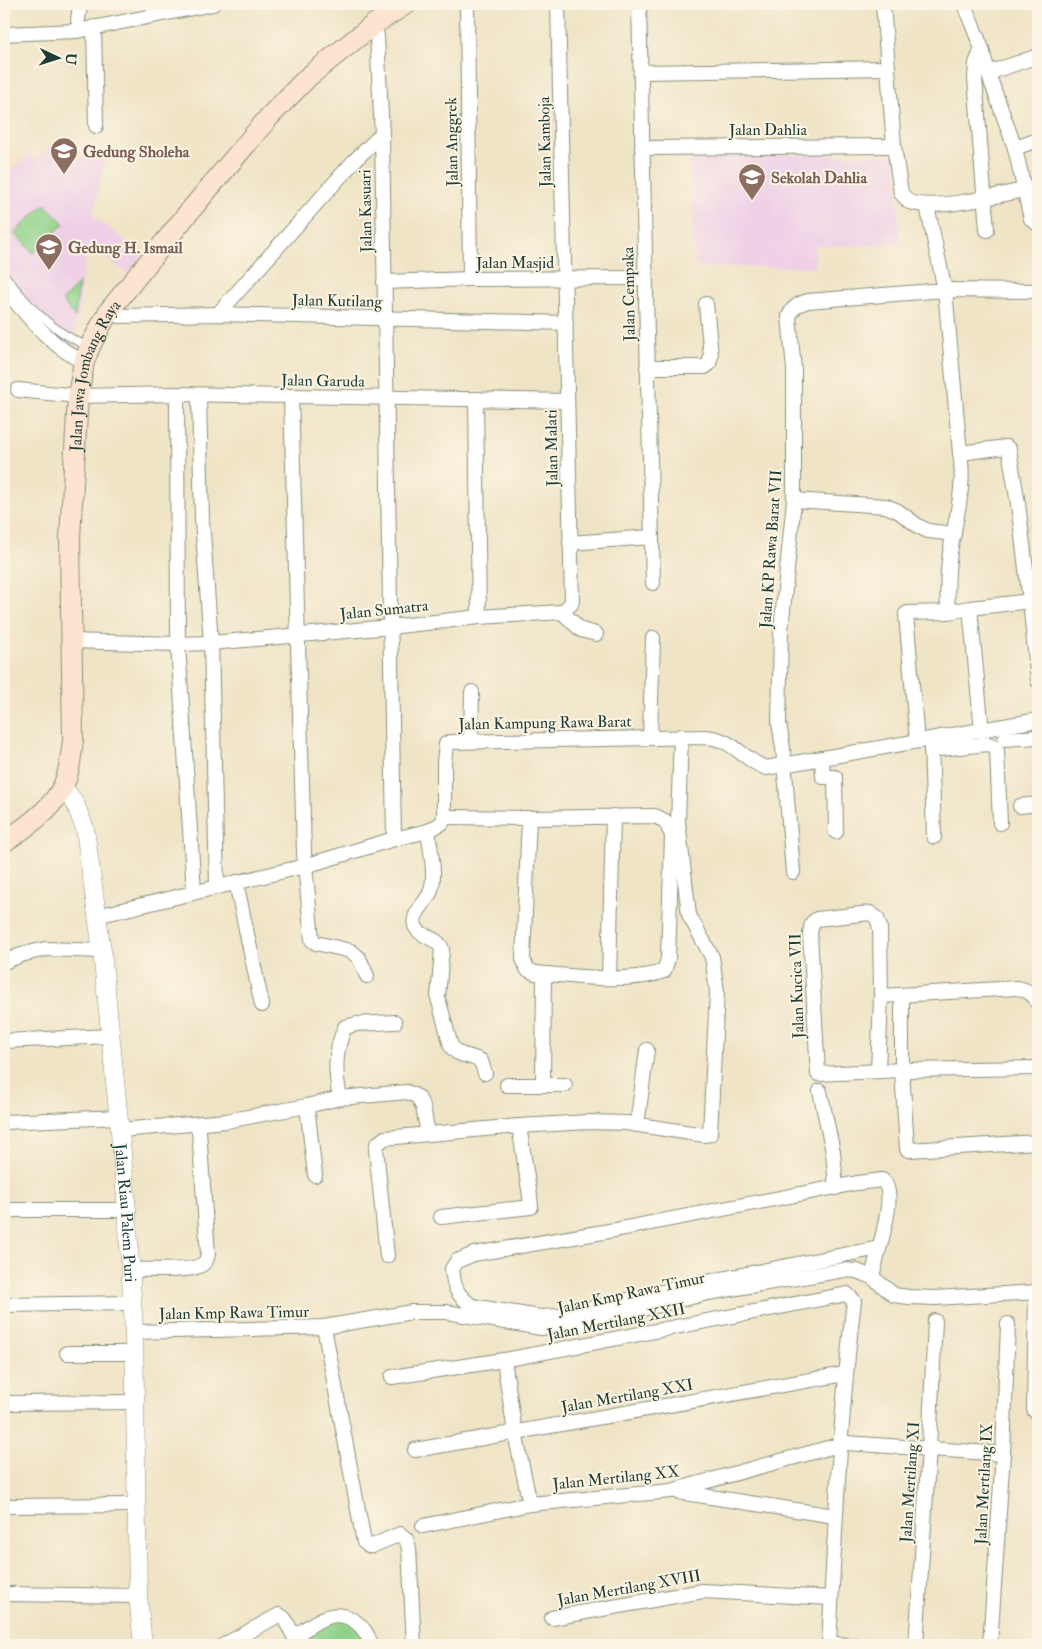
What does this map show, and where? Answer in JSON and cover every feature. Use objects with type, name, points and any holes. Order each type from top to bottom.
[{"type":"main road","name":"Jalan Jawa Jombang Raya","points":[[4,842],[38,818],[63,787],[69,765],[72,740],[70,538],[78,396],[87,355],[109,311],[269,117],[308,76],[373,25],[406,4]]},
{"type":"street","points":[[78,20],[80,4]]},
{"type":"street","points":[[4,34],[77,31],[206,4]]},
{"type":"street","name":"Jalan Anggrek","points":[[467,4],[470,279]]},
{"type":"street","name":"Jalan Kamboja","points":[[558,4],[565,280]]},
{"type":"street","name":"Jalan Cempaka","points":[[639,4],[653,583]]},
{"type":"street","points":[[883,4],[894,146],[901,193],[909,202],[927,206],[985,198],[1024,190]]},
{"type":"street","points":[[964,4],[982,49],[988,73],[1015,148],[1031,219],[1038,224]]},
{"type":"street","name":"Jalan Kasuari","points":[[373,25],[377,36],[382,134],[394,839]]},
{"type":"street","points":[[94,28],[96,126]]},
{"type":"street","points":[[982,49],[976,63],[975,78],[988,230]]},
{"type":"street","points":[[988,73],[1038,56]]},
{"type":"street","points":[[640,72],[888,68]]},
{"type":"street","points":[[218,314],[354,161],[382,134]]},
{"type":"street","points":[[1015,148],[1038,140]]},
{"type":"street","name":"Jalan Dahlia","points":[[642,148],[894,146]]},
{"type":"street","points":[[927,206],[945,290],[963,468],[960,499],[949,555],[948,612]]},
{"type":"street","name":"Jalan Masjid","points":[[384,282],[470,279],[565,280],[645,278]]},
{"type":"street","name":"Jalan Malati","points":[[562,612],[571,604],[572,600],[565,280]]},
{"type":"street","points":[[4,288],[40,329],[62,349],[87,355]]},
{"type":"street","points":[[945,290],[1031,291],[1038,289]]},
{"type":"street","name":"Jalan KP Rawa Barat VII","points":[[793,872],[779,723],[781,630],[794,500],[794,370],[789,316],[793,308],[808,301],[945,290]]},
{"type":"street","points":[[647,367],[705,367],[709,364],[711,356],[706,304]]},
{"type":"street","name":"Jalan Kutilang","points":[[109,311],[119,316],[218,314],[566,323]]},
{"type":"street","name":"Jalan Garuda","points":[[18,390],[78,396],[176,394],[199,396],[567,401]]},
{"type":"street","points":[[176,394],[178,644],[194,892]]},
{"type":"street","points":[[199,396],[202,520],[211,643],[218,887]]},
{"type":"street","points":[[291,396],[305,866],[312,940],[316,943],[350,951],[359,958],[367,976]]},
{"type":"street","points":[[476,400],[479,617]]},
{"type":"street","points":[[960,453],[1006,447],[1009,449],[1018,504],[1038,681]]},
{"type":"street","points":[[794,500],[886,506],[898,511],[928,531],[954,534]]},
{"type":"street","points":[[570,543],[651,537]]},
{"type":"street","points":[[934,837],[926,743],[907,622],[908,612],[948,612],[1030,601]]},
{"type":"street","points":[[970,608],[982,730]]},
{"type":"street","points":[[562,612],[581,630],[596,634]]},
{"type":"street","name":"Jalan Sumatra","points":[[70,641],[211,643],[479,617],[562,612]]},
{"type":"street","points":[[650,737],[653,638]]},
{"type":"street","points":[[471,741],[472,692]]},
{"type":"street","name":"Jalan Kampung Rawa Barat","points":[[444,817],[446,744],[456,741],[681,736],[716,738],[730,743],[754,764],[766,768],[926,743],[1038,720]]},
{"type":"street","points":[[387,1256],[376,1149],[377,1144],[385,1138],[589,1122],[637,1125],[704,1135],[708,1135],[711,1132],[717,992],[712,957],[689,915],[678,822],[681,736]]},
{"type":"street","points":[[1005,739],[1038,737]]},
{"type":"street","points":[[926,743],[988,744],[994,746],[997,750],[1000,823]]},
{"type":"street","points":[[822,758],[823,777],[835,777],[836,832]]},
{"type":"street","name":"Jalan Riau Palem Puri","points":[[63,787],[75,803],[85,828],[98,916],[119,1122],[127,1210],[134,1332],[138,1596],[143,1645]]},
{"type":"street","points":[[1020,806],[1038,804]]},
{"type":"street","points":[[608,978],[613,816]]},
{"type":"street","points":[[98,916],[305,866],[394,839],[428,831],[442,823],[444,817],[655,816],[665,821],[672,835],[668,959],[664,971],[654,975],[608,978],[544,974],[535,973],[527,969],[523,959],[529,818]]},
{"type":"street","points":[[428,831],[432,882],[430,894],[419,909],[415,926],[420,932],[440,944],[442,949],[437,986],[438,998],[451,1046],[456,1052],[464,1056],[473,1056],[481,1061],[485,1073]]},
{"type":"street","points":[[236,882],[262,1005]]},
{"type":"street","name":"Jalan Kucica VII","points":[[878,1071],[881,996],[880,928],[877,918],[870,913],[818,919],[814,922],[810,934],[818,1074],[902,1070],[1038,1068]]},
{"type":"street","points":[[4,962],[21,955],[45,949],[102,951]]},
{"type":"street","points":[[543,1084],[544,974]]},
{"type":"street","points":[[881,996],[1017,988],[1031,993],[1036,997],[1038,1004]]},
{"type":"street","points":[[902,995],[902,1070],[906,1144],[908,1149],[1038,1142]]},
{"type":"street","points":[[340,1098],[337,1082],[338,1043],[346,1027],[357,1024],[395,1022]]},
{"type":"street","points":[[4,1042],[110,1036]]},
{"type":"street","points":[[637,1125],[647,1050]]},
{"type":"street","points":[[507,1084],[565,1085]]},
{"type":"street","points":[[820,1091],[833,1152],[836,1188]]},
{"type":"street","points":[[4,1122],[119,1122],[227,1117],[307,1106],[340,1098],[407,1092],[418,1097],[423,1107],[428,1134]]},
{"type":"street","points":[[307,1106],[315,1175]]},
{"type":"street","points":[[441,1217],[531,1207],[519,1126]]},
{"type":"street","points":[[130,1270],[188,1269],[201,1266],[206,1261],[208,1254],[199,1131]]},
{"type":"street","points":[[872,1277],[879,1248],[889,1199],[886,1183],[882,1180],[474,1254],[457,1260],[452,1269],[456,1291],[462,1299],[472,1306],[548,1317],[696,1284],[879,1248]]},
{"type":"street","points":[[4,1210],[127,1210]]},
{"type":"street","name":"Jalan Kmp Rawa Timur","points":[[134,1332],[324,1327],[412,1312],[446,1312],[541,1328],[573,1326],[708,1293],[833,1271],[857,1271],[872,1277],[894,1295],[909,1297],[935,1298],[1037,1292]]},
{"type":"street","points":[[1037,1292],[1034,1410],[1038,1415]]},
{"type":"street","name":"Jalan Mertilang XXII","points":[[392,1377],[504,1360],[847,1294],[854,1301],[845,1374]]},
{"type":"street","points":[[4,1306],[132,1303]]},
{"type":"street","name":"Jalan Mertilang XI","points":[[916,1645],[929,1449],[935,1321]]},
{"type":"street","name":"Jalan Mertilang IX","points":[[990,1645],[1003,1454],[1008,1324]]},
{"type":"street","points":[[324,1327],[364,1542],[372,1546],[400,1534],[406,1539],[409,1548],[414,1645]]},
{"type":"street","points":[[68,1353],[134,1353]]},
{"type":"street","points":[[504,1360],[515,1433],[530,1504]]},
{"type":"street","points":[[845,1374],[839,1444],[829,1645],[856,1645]]},
{"type":"street","name":"Jalan Mertilang XXI","points":[[415,1450],[845,1374]]},
{"type":"street","points":[[4,1403],[136,1402]]},
{"type":"street","name":"Jalan Mertilang XX","points":[[423,1526],[530,1504],[672,1491],[846,1443],[1003,1454]]},
{"type":"street","points":[[672,1491],[835,1516]]},
{"type":"street","points":[[6,1506],[136,1505]]},
{"type":"street","name":"Jalan Mertilang XVIII","points":[[552,1618],[703,1591],[831,1598]]},
{"type":"street","points":[[4,1594],[138,1596]]},
{"type":"street","points":[[224,1645],[279,1615],[284,1618],[297,1641],[327,1617],[350,1618],[360,1624],[369,1638],[370,1645]]},
{"type":"lane","points":[[4,274],[30,306],[87,355]]},
{"type":"shaded area","points":[[52,145],[58,152],[61,149],[68,156],[106,155],[93,216],[142,254],[128,274],[88,245],[81,284],[80,312],[75,324],[77,329],[70,341],[75,345],[73,349],[44,324],[4,281],[4,177],[28,154],[35,160]]},
{"type":"shaded area","name":"Sekolah Dahlia","points":[[689,155],[896,155],[900,245],[815,246],[816,267],[695,267]]},
{"type":"green space","points":[[45,204],[64,224],[33,253],[14,233]]},
{"type":"green space","points":[[79,283],[75,317],[62,301]]},
{"type":"green space","points":[[336,1616],[360,1624],[370,1645],[299,1645],[294,1637]]},
{"type":"place","name":"Gedung Sholeha","points":[[64,175]]},
{"type":"place","name":"Sekolah Dahlia","points":[[752,201]]},
{"type":"place","name":"Gedung H. Ismail","points":[[49,271]]}]
